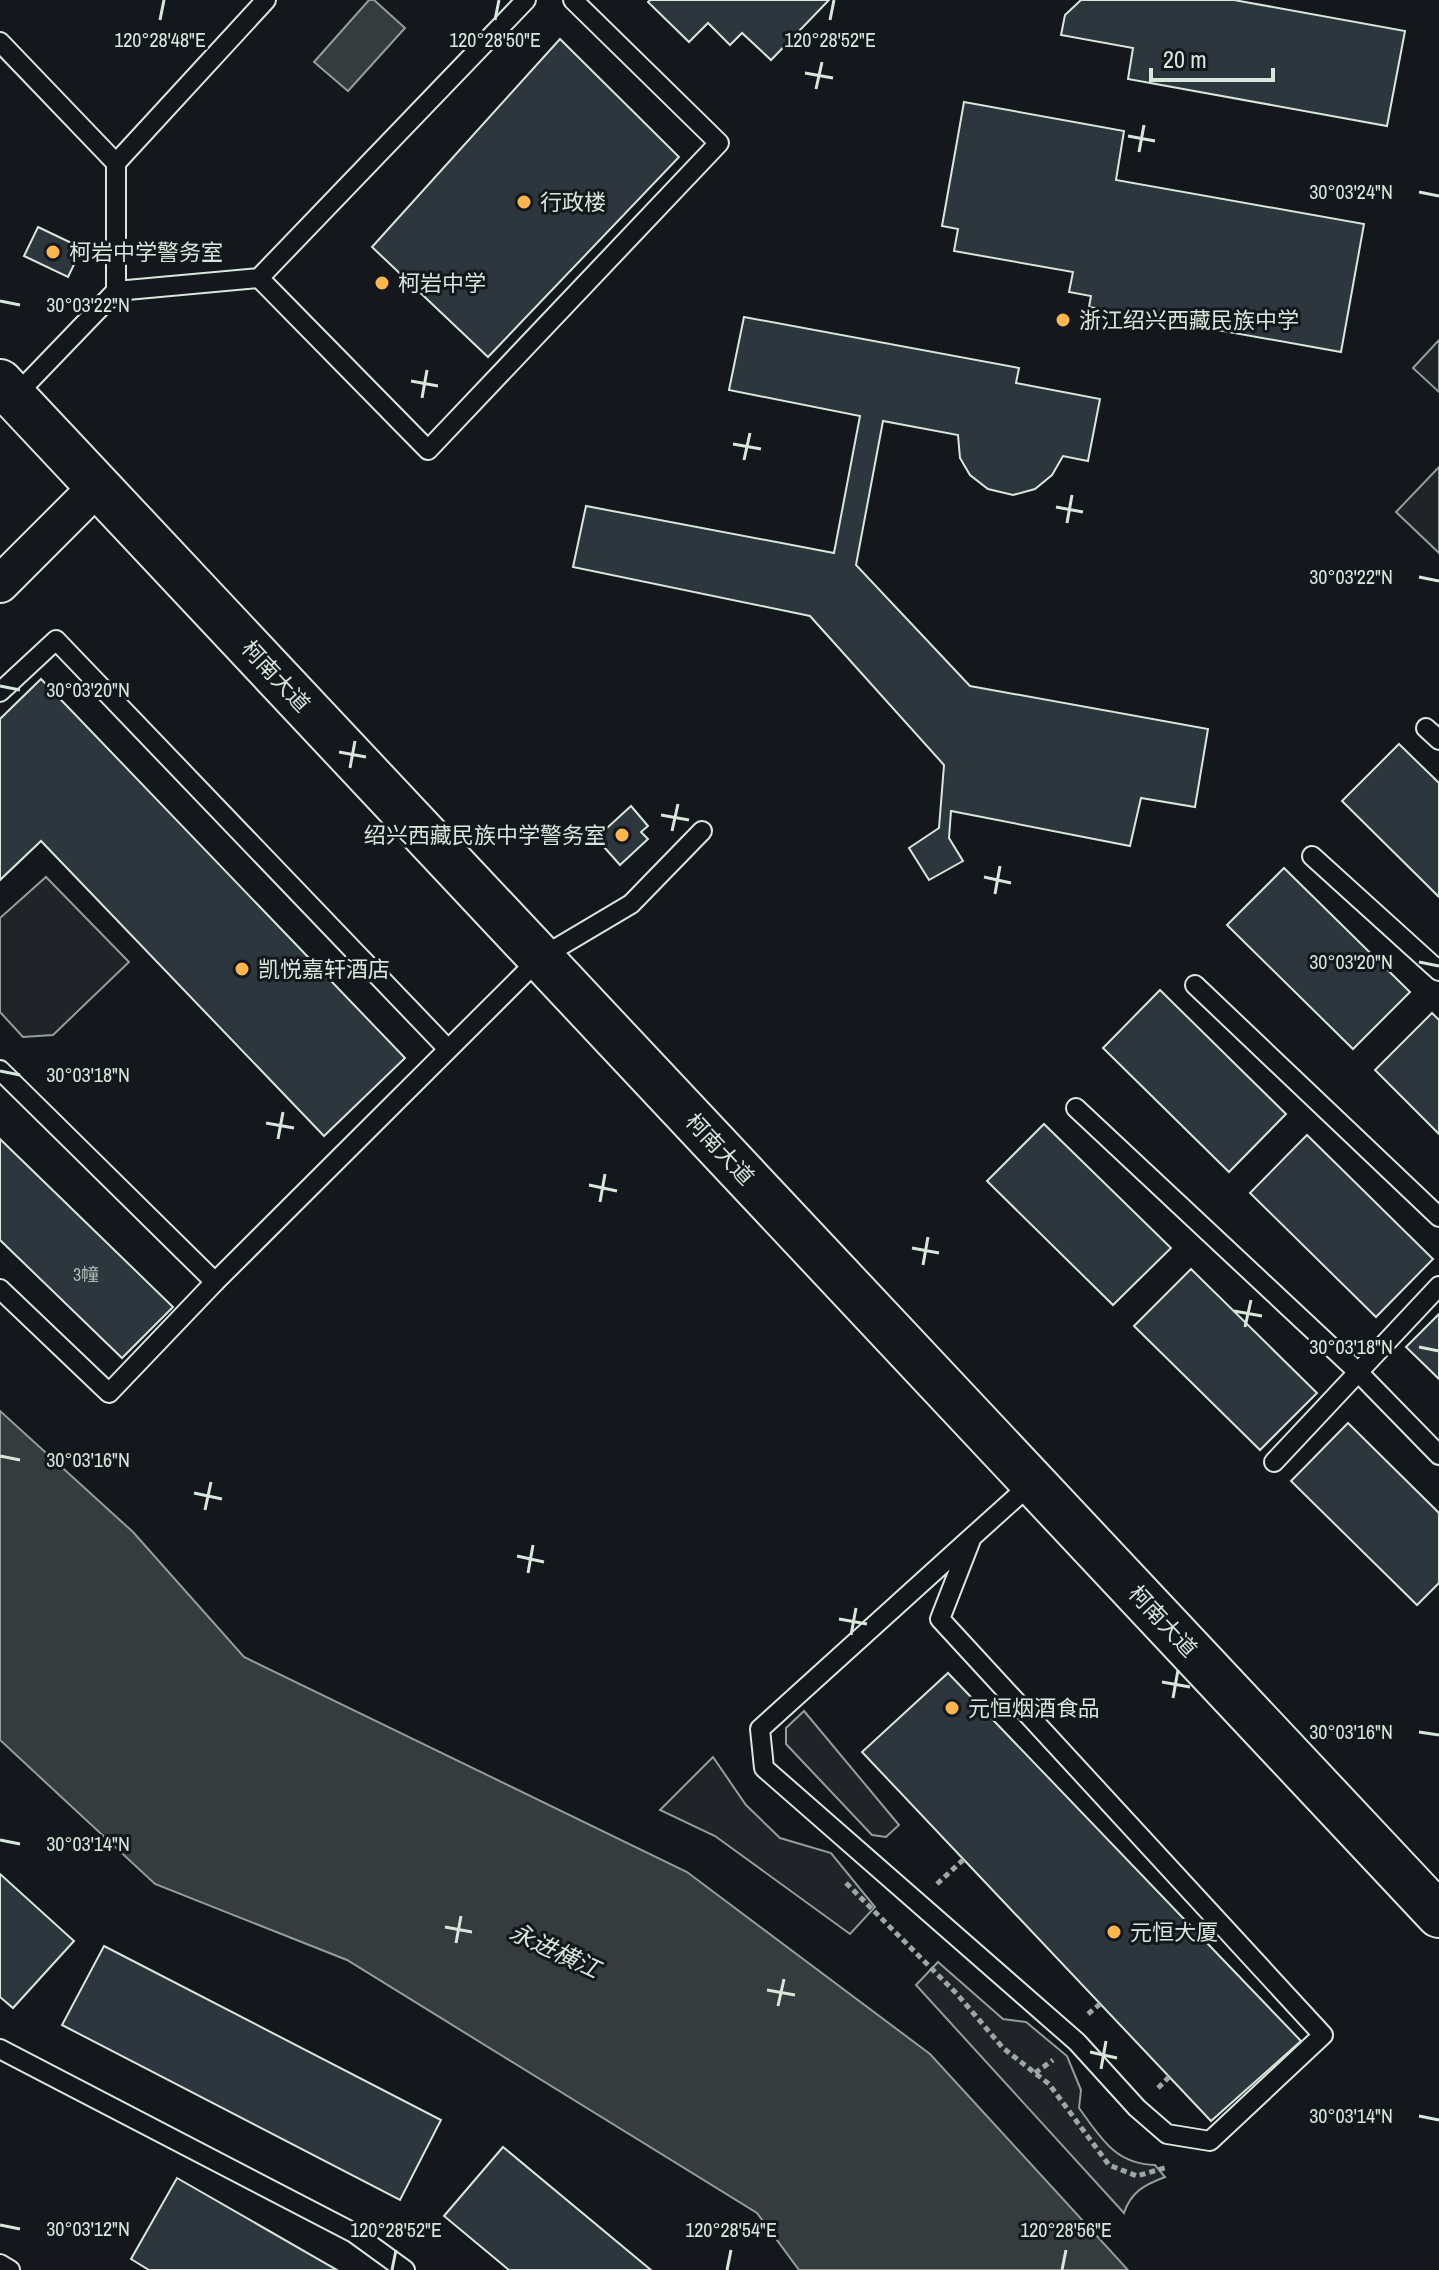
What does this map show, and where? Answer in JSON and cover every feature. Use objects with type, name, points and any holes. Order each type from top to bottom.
[{"type":"main road","name":"柯南大道","points":[[7,390],[1439,1915]]},
{"type":"street","points":[[0,584],[97,487]]},
{"type":"lane","points":[[116,291],[116,163],[266,0]]},
{"type":"lane","points":[[7,390],[116,291],[259,278],[526,0]]},
{"type":"lane","points":[[259,278],[428,450],[719,143],[573,0]]},
{"type":"lane","points":[[0,42],[116,163]]},
{"type":"lane","points":[[0,692],[56,640],[448,1049]]},
{"type":"lane","points":[[0,1289],[109,1393],[215,1282],[540,958],[631,904],[702,831]]},
{"type":"lane","points":[[1312,856],[1439,971]]},
{"type":"lane","points":[[1195,985],[1439,1217]]},
{"type":"lane","points":[[2,1077],[215,1282]]},
{"type":"lane","points":[[1076,1108],[1358,1372],[1439,1455]]},
{"type":"lane","points":[[1274,1462],[1439,1286]]},
{"type":"lane","points":[[972,1537],[940,1619],[1323,2035],[1210,2141],[1167,2134],[1137,2108],[1098,2061],[764,1768],[760,1729],[972,1537],[1033,1482]]},
{"type":"lane","points":[[0,2049],[354,2233],[405,2270]]},
{"type":"lane","points":[[0,2264],[10,2270]]},
{"type":"path","points":[[846,1839],[829,1860],[854,1893],[957,1994],[1003,2048],[1049,2084],[1109,2165],[1137,2176],[1170,2166],[1210,2141]]},
{"type":"shaded area","points":[[1439,340],[1439,392],[1413,368]]},
{"type":"shaded area","points":[[1439,467],[1439,553],[1396,512]]},
{"type":"shaded area","points":[[46,877],[129,962],[53,1035],[23,1037],[0,1012],[0,918]]},
{"type":"shaded area","points":[[804,1711],[899,1825],[886,1837],[872,1835],[786,1744],[786,1728]]},
{"type":"shaded area","points":[[713,1757],[746,1805],[780,1838],[831,1853],[875,1907],[850,1934],[715,1836],[660,1810]]},
{"type":"shaded area","points":[[938,1962],[1003,2019],[1026,2022],[1067,2056],[1081,2090],[1079,2108],[1102,2139],[1129,2160],[1155,2165],[1165,2177],[1139,2190],[1124,2213],[916,1985]]},
{"type":"water","points":[[369,0],[374,0],[405,28],[348,91],[314,62]]},
{"type":"water","name":"永进横江","points":[[0,1411],[133,1532],[244,1657],[687,1872],[930,2054],[1128,2270],[799,2270],[757,2213],[347,1960],[155,1884],[0,1740]]},
{"type":"building","points":[[829,0],[771,60],[742,33],[730,45],[708,23],[689,42],[648,2]]},
{"type":"building","points":[[1081,0],[1234,0],[1405,31],[1387,126],[1128,79],[1133,48],[1061,35],[1065,15]]},
{"type":"building","name":"行政楼","points":[[560,39],[679,157],[488,357],[372,247]]},
{"type":"building","points":[[964,102],[1124,131],[1116,180],[1364,224],[1341,352],[1089,307],[1091,296],[1069,292],[1073,272],[954,251],[958,229],[942,226]]},
{"type":"building","name":"柯岩中学警务室","points":[[38,227],[82,248],[68,277],[24,256]]},
{"type":"building","points":[[744,317],[1019,368],[1016,383],[1100,399],[1088,461],[1063,456],[1052,475],[1035,489],[1013,495],[988,489],[970,475],[960,458],[958,435],[883,421],[856,565],[970,686],[1208,729],[1195,807],[1141,798],[1130,846],[951,811],[949,838],[963,861],[929,880],[909,848],[939,828],[944,765],[810,616],[573,567],[586,506],[834,553],[860,416],[729,390]]},
{"type":"building","name":"凯悦嘉轩酒店","points":[[41,679],[405,1058],[324,1136],[41,841],[0,880],[0,719]]},
{"type":"building","points":[[1399,744],[1439,783],[1439,897],[1342,801]]},
{"type":"building","name":"绍兴西藏民族中学警务室","points":[[631,806],[648,826],[641,832],[648,839],[620,865],[596,838]]},
{"type":"building","points":[[1284,868],[1410,992],[1353,1049],[1227,925]]},
{"type":"building","points":[[1160,990],[1286,1114],[1229,1172],[1103,1048]]},
{"type":"building","points":[[1432,1013],[1439,1020],[1439,1134],[1375,1070]]},
{"type":"building","points":[[1044,1124],[1171,1248],[1113,1305],[987,1181]]},
{"type":"building","points":[[1307,1135],[1433,1259],[1376,1317],[1250,1193]]},
{"type":"building","points":[[0,1139],[173,1307],[122,1358],[0,1240]]},
{"type":"building","points":[[1191,1269],[1317,1393],[1260,1450],[1134,1326]]},
{"type":"building","points":[[1439,1314],[1439,1379],[1406,1347]]},
{"type":"building","points":[[1348,1423],[1439,1513],[1439,1583],[1417,1605],[1291,1481]]},
{"type":"building","name":"元恒大厦","points":[[948,1673],[1301,2041],[1211,2121],[862,1752]]},
{"type":"building","points":[[0,1874],[74,1941],[13,2008],[0,1997]]},
{"type":"building","points":[[104,1946],[441,2120],[400,2200],[62,2025]]},
{"type":"building","points":[[503,2147],[651,2270],[509,2270],[444,2216]]},
{"type":"building","points":[[177,2178],[337,2270],[149,2270],[131,2259]]},
{"type":"place","name":"行政楼","points":[[524,202]]},
{"type":"place","name":"柯岩中学警务室","points":[[53,252]]},
{"type":"place","name":"柯岩中学","points":[[382,283]]},
{"type":"place","name":"浙江绍兴西藏民族中学","points":[[1063,320]]},
{"type":"place","name":"绍兴西藏民族中学警务室","points":[[622,835]]},
{"type":"place","name":"凯悦嘉轩酒店","points":[[242,969]]},
{"type":"place","name":"元恒烟酒食品","points":[[952,1708]]},
{"type":"place","name":"元恒大厦","points":[[1114,1932]]}]
